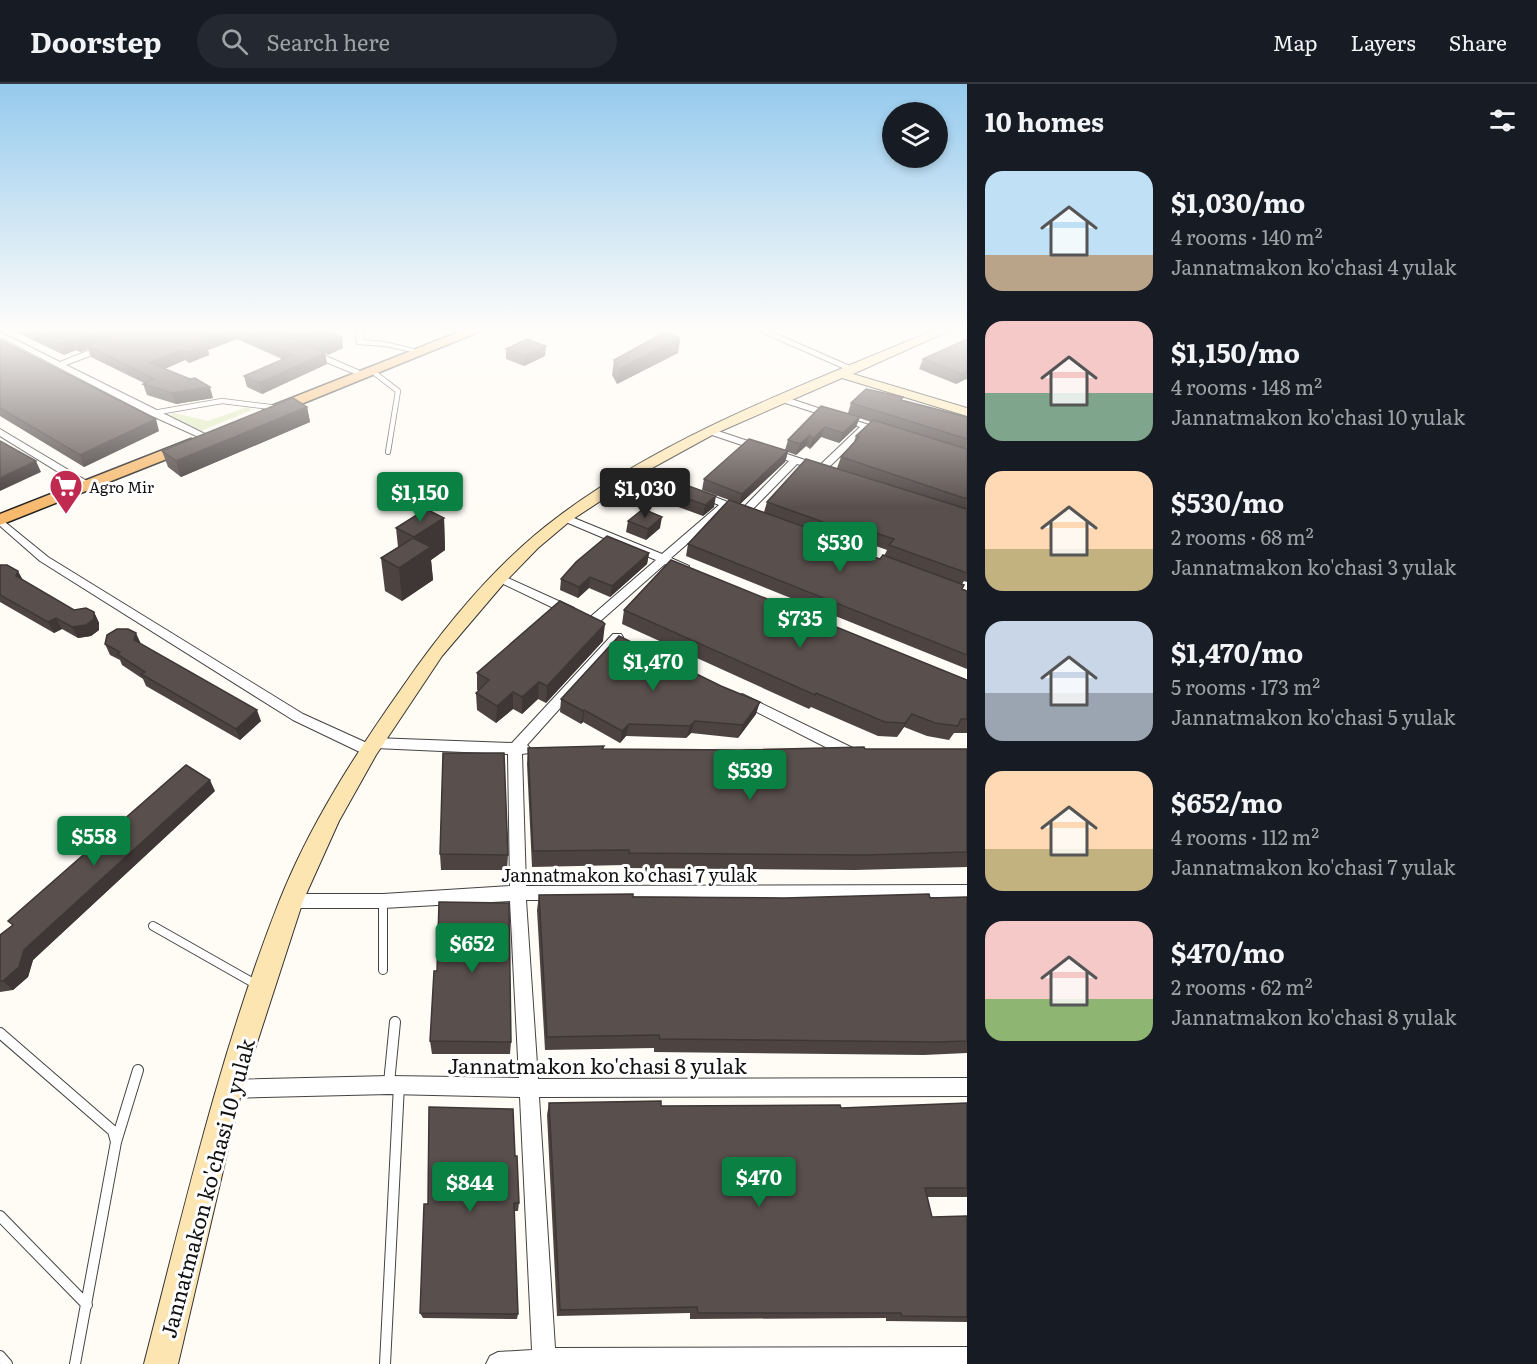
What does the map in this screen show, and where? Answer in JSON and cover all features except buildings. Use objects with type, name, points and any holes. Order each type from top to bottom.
[{"type":"main road","points":[[246,421],[329,388]]},
{"type":"main road","points":[[0,521],[225,430]]},
{"type":"street","points":[[104,388],[206,437]]},
{"type":"street","name":"Jannatmakon ko'chasi 10 yulak","points":[[161,1364],[228,1089],[291,901],[330,818],[371,746],[436,652],[498,578],[532,545],[565,518],[638,470],[709,431],[811,388]]},
{"type":"street","points":[[894,388],[967,412]]},
{"type":"street","points":[[782,399],[888,433]]},
{"type":"street","points":[[822,469],[866,426]]},
{"type":"street","points":[[709,431],[833,473]]},
{"type":"street","points":[[0,432],[88,486]]},
{"type":"street","points":[[638,470],[749,514],[796,460]]},
{"type":"street","points":[[544,1360],[518,893],[515,749],[664,559],[725,505]]},
{"type":"street","points":[[565,518],[697,573]]},
{"type":"street","points":[[0,521],[44,559],[298,717],[371,746],[538,750]]},
{"type":"street","points":[[498,578],[609,632]]},
{"type":"street","points":[[731,693],[861,755],[820,755]]},
{"type":"street","name":"Jannatmakon ko'chasi 7 yulak","points":[[291,901],[383,901],[518,893],[967,892]]},
{"type":"street","name":"Jannatmakon ko'chasi 8 yulak","points":[[228,1089],[394,1085],[528,1088],[967,1088]]},
{"type":"street","points":[[498,1364],[544,1360],[967,1358]]},
{"type":"lane","points":[[388,452],[398,390],[394,388]]},
{"type":"lane","points":[[153,413],[222,401],[279,408]]},
{"type":"lane","points":[[383,901],[383,970]]},
{"type":"lane","points":[[153,926],[262,987]]},
{"type":"lane","points":[[385,1364],[395,1022]]},
{"type":"lane","points":[[0,1033],[113,1131],[116,1142]]},
{"type":"lane","points":[[75,1364],[116,1142],[138,1070]]},
{"type":"lane","points":[[0,1216],[87,1305]]},
{"type":"lane","points":[[0,1356],[7,1364]]},
{"type":"green space","points":[[247,407],[252,410],[201,431],[170,415],[174,413],[208,421]]},
{"type":"place","name":"Agro Mir","points":[[66,515]]}]
